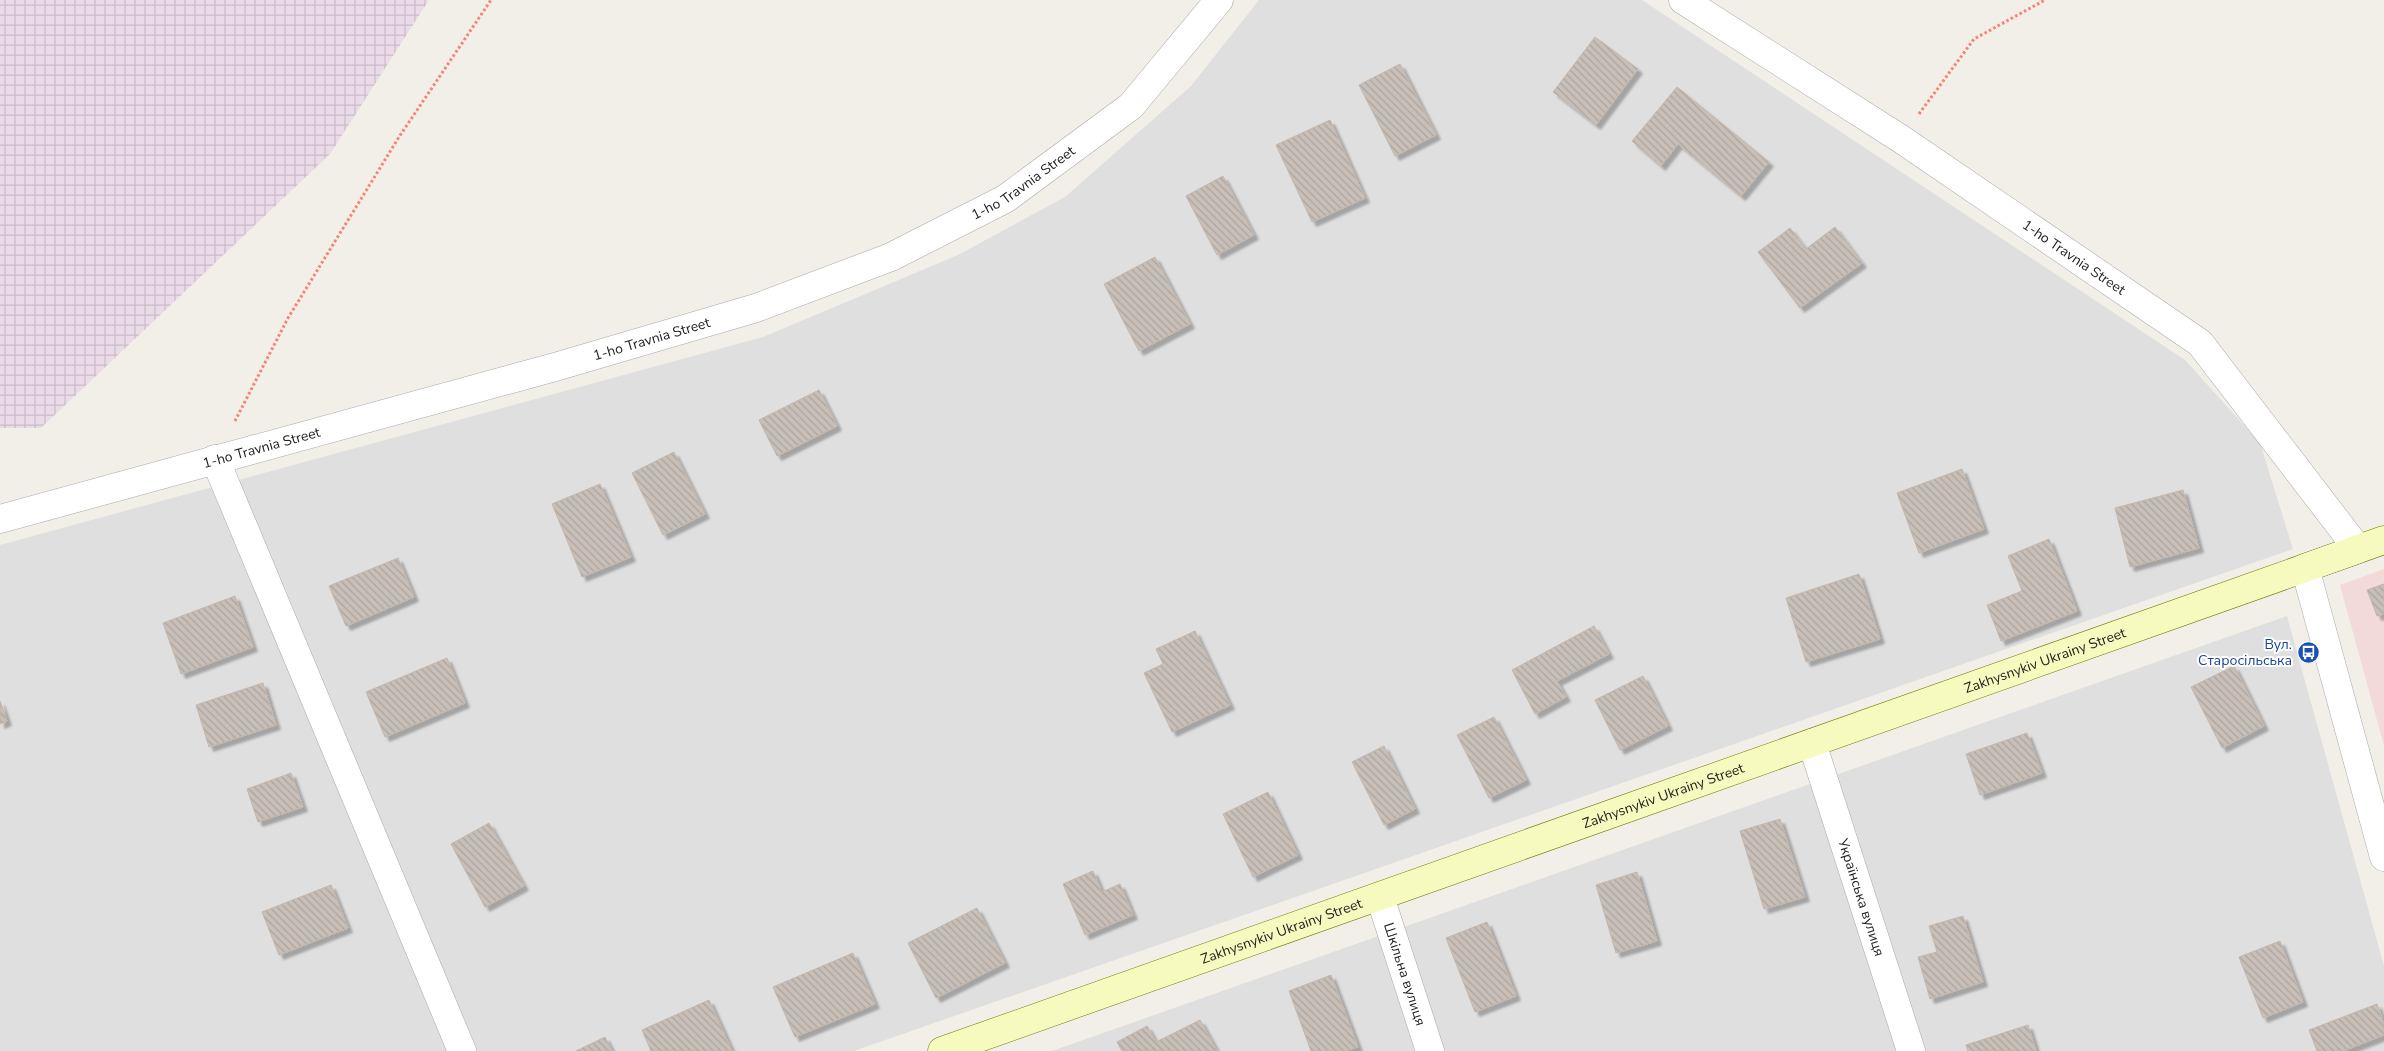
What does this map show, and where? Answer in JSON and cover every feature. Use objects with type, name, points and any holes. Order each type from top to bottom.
[{"type":"street","name":"1-ho Travnia Street","points":[[0,519],[555,367],[746,310],[891,257],[1005,198],[1131,106],[1219,0]]},
{"type":"street","name":"1-ho Travnia Street","points":[[1683,0],[1901,139],[2200,343],[2358,550]]},
{"type":"street","points":[[215,459],[462,1051]]},
{"type":"street","points":[[2384,540],[2305,568],[2384,857]]},
{"type":"street","name":"Zakhysnykiv Ukrainy Street","points":[[945,1050],[2305,568]]},
{"type":"street","name":"Українська вулиця","points":[[1812,744],[1911,1051]]},
{"type":"street","name":"Шкільна вулиця","points":[[1380,897],[1430,1051]]},
{"type":"path","points":[[215,459],[288,318],[399,137],[491,0]]},
{"type":"path","points":[[1901,139],[1974,39],[2045,0]]},
{"type":"shaded area","points":[[0,0],[429,0],[330,154],[41,428],[0,428]]},
{"type":"shaded area","points":[[1259,0],[1642,0],[2185,360],[2260,443],[2293,549],[854,1051],[0,1051],[0,545],[763,337],[958,255],[1065,197],[1191,86]]},
{"type":"shaded area","points":[[2384,569],[2384,746],[2340,585]]},
{"type":"shaded area","points":[[2287,616],[2384,966],[2384,1051],[1052,1051]]},
{"type":"building","points":[[1595,37],[1638,69],[1596,125],[1553,92]]},
{"type":"building","points":[[1400,64],[1436,135],[1395,156],[1359,85]]},
{"type":"building","points":[[1677,87],[1769,162],[1741,196],[1678,144],[1661,166],[1632,141]]},
{"type":"building","points":[[1330,120],[1365,198],[1312,222],[1276,145]]},
{"type":"building","points":[[1223,176],[1254,235],[1217,255],[1186,196]]},
{"type":"building","points":[[1835,227],[1862,263],[1800,308],[1758,252],[1790,228],[1806,249]]},
{"type":"building","points":[[1155,257],[1190,324],[1139,351],[1104,284]]},
{"type":"building","points":[[819,390],[837,426],[777,456],[759,420]]},
{"type":"building","points":[[674,452],[705,514],[663,535],[632,473]]},
{"type":"building","points":[[1962,469],[1984,529],[1919,553],[1897,493]]},
{"type":"building","points":[[600,484],[631,557],[582,577],[552,504]]},
{"type":"building","points":[[2183,490],[2199,548],[2130,567],[2115,508]]},
{"type":"building","points":[[2049,539],[2077,611],[2001,641],[1987,605],[2022,591],[2008,556]]},
{"type":"building","points":[[398,558],[414,597],[346,626],[329,586]]},
{"type":"building","points":[[1859,574],[1880,639],[1806,662],[1786,598]]},
{"type":"building","points":[[2384,584],[2384,614],[2377,616],[2367,590]]},
{"type":"building","points":[[235,596],[253,647],[181,674],[163,623]]},
{"type":"building","points":[[1594,626],[1609,654],[1557,681],[1566,697],[1535,714],[1512,670]]},
{"type":"building","points":[[1195,631],[1230,705],[1172,732],[1144,673],[1163,664],[1156,649]]},
{"type":"building","points":[[447,658],[465,703],[385,737],[366,692]]},
{"type":"building","points":[[2234,666],[2264,726],[2222,748],[2191,687]]},
{"type":"building","points":[[1643,676],[1668,726],[1620,750],[1595,700]]},
{"type":"building","points":[[263,683],[276,725],[209,747],[196,705]]},
{"type":"building","points":[[0,701],[7,721],[0,724]]},
{"type":"building","points":[[1494,717],[1526,780],[1489,798],[1457,735]]},
{"type":"building","points":[[2027,733],[2042,773],[1980,795],[1966,754]]},
{"type":"building","points":[[1384,746],[1415,809],[1384,825],[1352,762]]},
{"type":"building","points":[[291,773],[303,807],[258,822],[247,789]]},
{"type":"building","points":[[1268,792],[1298,855],[1253,877],[1223,814]]},
{"type":"building","points":[[1780,819],[1805,897],[1764,909],[1740,831]]},
{"type":"building","points":[[489,823],[524,886],[485,907],[451,844]]},
{"type":"building","points":[[1093,871],[1102,892],[1120,884],[1133,915],[1085,935],[1063,884]]},
{"type":"building","points":[[1637,872],[1657,941],[1616,953],[1596,885]]},
{"type":"building","points":[[331,885],[348,928],[279,955],[262,912]]},
{"type":"building","points":[[977,908],[1005,963],[936,998],[908,943]]},
{"type":"building","points":[[1963,916],[1983,982],[1930,999],[1918,957],[1937,952],[1929,926]]},
{"type":"building","points":[[1487,922],[1516,996],[1475,1012],[1446,938]]},
{"type":"building","points":[[2280,941],[2303,1002],[2263,1018],[2239,957]]},
{"type":"building","points":[[853,953],[875,1004],[795,1037],[773,987]]},
{"type":"building","points":[[1331,975],[1358,1047],[1346,1051],[1311,1051],[1289,991]]},
{"type":"building","points":[[709,1000],[732,1051],[651,1051],[642,1030]]},
{"type":"building","points":[[2377,1004],[2384,1024],[2384,1035],[2343,1051],[2317,1051],[2309,1030]]},
{"type":"building","points":[[1200,1020],[1217,1051],[1122,1051],[1117,1042],[1147,1026],[1156,1042]]},
{"type":"building","points":[[2028,1025],[2036,1051],[1968,1051],[1966,1045]]},
{"type":"building","points":[[605,1037],[612,1051],[576,1051]]},
{"type":"place","name":"Вул. Старосільська","points":[[2308,652]]}]
